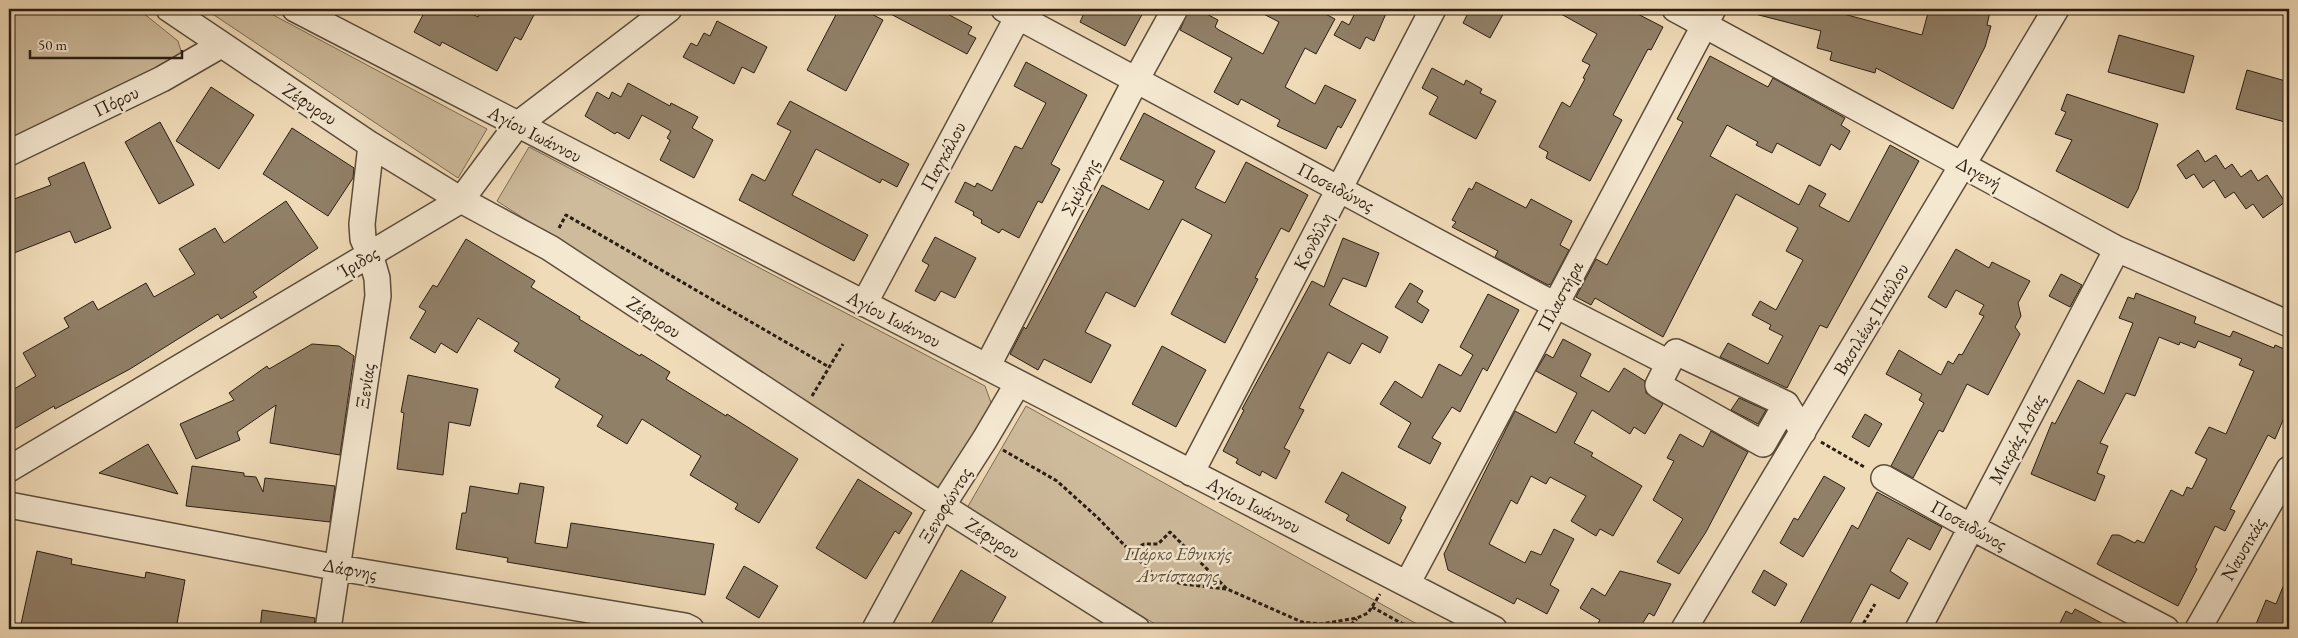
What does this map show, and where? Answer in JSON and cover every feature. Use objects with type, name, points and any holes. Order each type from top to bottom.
[{"type":"street","name":"Ζέφυρου","points":[[169,9],[372,145],[461,200],[550,248],[942,506],[1137,629]]},
{"type":"street","name":"Αγίου Ιωάννου","points":[[295,9],[1494,629]]},
{"type":"street","name":"Ίριδος","points":[[9,469],[461,200],[517,124],[669,9]]},
{"type":"street","name":"Σμύρνης","points":[[986,367],[1175,9]]},
{"type":"street","name":"Κονδύλη","points":[[1191,473],[1433,9]]},
{"type":"street","name":"Διγενή","points":[[1675,9],[1709,17],[1964,164],[2117,249],[2289,324]]},
{"type":"street","name":"Βασιλέως Παύλου","points":[[1684,629],[2056,9]]},
{"type":"street","name":"Ποσειδώνος","points":[[1015,11],[1136,80],[1555,305],[1670,364]]},
{"type":"street","name":"Παγκάλου","points":[[864,304],[1015,11]]},
{"type":"street","name":"Πλαστήρα","points":[[1399,580],[1555,305],[1709,17]]},
{"type":"street","name":"Πόρου","points":[[9,153],[162,79],[221,45]]},
{"type":"street","name":"Ξενίας","points":[[328,629],[339,568],[378,296],[377,278],[370,254],[363,239],[362,224],[372,145]]},
{"type":"street","name":"Μικράς Ασίας","points":[[1918,629],[2117,249]]},
{"type":"street","points":[[1786,404],[1763,444],[1658,384],[1676,352],[1786,404],[1803,432]]},
{"type":"street","name":"Ξενοφώντος","points":[[875,629],[942,506],[986,439],[1018,384]]},
{"type":"street","name":"Ναυσικάς","points":[[2198,629],[2289,469]]},
{"type":"street","name":"Ποσειδώνος","points":[[1884,478],[1971,527],[2166,629]]},
{"type":"street","name":"Δάφνης","points":[[9,505],[339,568],[685,626],[691,629]]},
{"type":"path","points":[[550,248],[566,215],[829,367]]},
{"type":"path","points":[[802,414],[843,344]]},
{"type":"path","points":[[1803,432],[1884,478]]},
{"type":"path","points":[[986,439],[1025,465],[1057,481],[1098,518],[1156,577],[1182,584],[1227,590],[1302,622],[1322,624],[1357,618],[1368,613],[1399,580]]},
{"type":"path","points":[[1130,551],[1144,544],[1158,544],[1170,532],[1227,590]]},
{"type":"path","points":[[1860,629],[1875,604]]},
{"type":"path","points":[[1372,607],[1412,629]]},
{"type":"path","points":[[1347,629],[1357,618]]},
{"type":"green space","points":[[9,9],[138,9],[178,41],[182,54],[165,65],[9,140]]},
{"type":"green space","points":[[205,9],[262,9],[487,129],[458,178]]},
{"type":"green space","points":[[529,147],[985,386],[993,408],[939,488],[497,201]]},
{"type":"green space","name":"Πάρκο Εθνικής Αντίστασης","points":[[1026,406],[1426,629],[1163,629],[967,508]]},
{"type":"building","points":[[426,9],[462,9],[478,17],[482,9],[537,9],[521,40],[515,37],[497,71],[442,42],[440,46],[414,32]]},
{"type":"building","points":[[839,9],[862,9],[883,20],[846,91],[807,70]]},
{"type":"building","points":[[881,9],[938,9],[972,27],[968,34],[976,38],[967,54]]},
{"type":"building","points":[[1086,9],[1145,9],[1125,46],[1080,22]]},
{"type":"building","points":[[1189,9],[1197,9],[1218,20],[1215,27],[1263,54],[1279,22],[1254,9],[1316,9],[1335,19],[1316,54],[1305,48],[1285,87],[1315,104],[1325,85],[1356,100],[1341,128],[1338,126],[1326,149],[1277,126],[1280,120],[1241,99],[1238,105],[1214,92],[1232,58],[1180,30]]},
{"type":"building","points":[[1357,9],[1388,9],[1374,41],[1366,37],[1360,49],[1334,35],[1342,21],[1349,25]]},
{"type":"building","points":[[1470,9],[1506,9],[1490,38],[1463,23]]},
{"type":"building","points":[[1552,9],[1628,9],[1663,27],[1651,50],[1648,49],[1613,115],[1622,120],[1590,181],[1546,158],[1548,152],[1539,147],[1562,102],[1570,107],[1585,79],[1583,78],[1590,65],[1582,61],[1597,34]]},
{"type":"building","points":[[1756,9],[1825,9],[1922,35],[1929,9],[1978,9],[1990,12],[1987,25],[1991,26],[1985,47],[1953,109],[1876,68],[1875,73],[1830,60],[1832,52],[1817,48],[1821,31],[1755,14]]},
{"type":"building","points":[[717,21],[767,47],[754,73],[742,67],[734,84],[683,57],[691,43],[697,46],[704,33],[710,36]]},
{"type":"building","points":[[2119,35],[2194,56],[2184,93],[2108,72]]},
{"type":"building","points":[[1710,56],[1768,87],[1773,78],[1845,118],[1841,125],[1850,131],[1840,150],[1831,144],[1820,166],[1777,143],[1772,153],[1756,145],[1758,142],[1727,125],[1710,156],[1799,205],[1809,185],[1826,194],[1819,206],[1849,222],[1890,145],[1919,161],[1827,328],[1820,325],[1787,388],[1720,357],[1728,343],[1768,364],[1783,336],[1769,329],[1771,325],[1752,315],[1760,301],[1776,310],[1803,260],[1786,251],[1798,228],[1736,194],[1663,337],[1595,298],[1591,305],[1576,297],[1596,259],[1607,265],[1683,122],[1677,119]]},
{"type":"building","points":[[1026,62],[1087,95],[1051,164],[1060,169],[1042,203],[1038,201],[1019,238],[1002,229],[999,233],[981,223],[982,220],[973,215],[974,212],[955,202],[965,182],[975,187],[977,183],[992,191],[1015,146],[1022,149],[1046,103],[1014,86]]},
{"type":"building","points":[[1432,68],[1464,85],[1466,80],[1482,89],[1480,93],[1496,101],[1476,139],[1429,114],[1438,97],[1422,88]]},
{"type":"building","points":[[2247,70],[2289,82],[2289,123],[2236,109]]},
{"type":"building","points":[[628,83],[670,106],[671,103],[698,117],[692,128],[713,140],[694,178],[660,160],[670,140],[667,138],[671,131],[642,115],[629,139],[617,132],[615,134],[585,116],[597,92],[609,99],[612,92],[621,97]]},
{"type":"building","points":[[211,87],[254,115],[219,169],[176,141]]},
{"type":"building","points":[[2067,94],[2158,124],[2138,189],[2128,208],[2056,171],[2072,140],[2055,134],[2066,112],[2061,110]]},
{"type":"building","points":[[790,101],[909,164],[897,187],[882,179],[880,183],[816,149],[792,195],[868,235],[854,261],[739,200],[752,174],[765,181],[791,131],[777,124]]},
{"type":"building","points":[[1144,113],[1215,151],[1195,188],[1225,203],[1246,162],[1308,195],[1289,232],[1281,228],[1255,278],[1258,279],[1225,343],[1171,314],[1212,235],[1182,219],[1135,307],[1106,292],[1085,332],[1111,345],[1091,383],[1044,359],[1038,370],[1010,354],[1024,327],[1026,329],[1102,185],[1149,210],[1164,181],[1120,159]]},
{"type":"building","points":[[160,122],[194,185],[159,204],[125,142]]},
{"type":"building","points":[[292,128],[354,168],[353,178],[328,216],[263,174]]},
{"type":"building","points":[[2198,150],[2205,162],[2216,155],[2225,169],[2232,164],[2241,177],[2251,170],[2258,181],[2267,175],[2285,202],[2263,218],[2253,204],[2246,209],[2234,192],[2225,198],[2214,180],[2203,188],[2194,174],[2186,179],[2177,165]]},
{"type":"building","points":[[84,162],[111,228],[75,243],[70,231],[9,255],[9,201],[51,185],[48,178]]},
{"type":"building","points":[[1476,182],[1526,208],[1531,199],[1572,221],[1560,245],[1569,250],[1551,284],[1548,285],[1495,257],[1498,251],[1452,227],[1456,222],[1452,220],[1469,188],[1472,190]]},
{"type":"building","points":[[286,201],[318,248],[253,292],[257,297],[221,319],[218,314],[130,369],[55,409],[54,406],[9,432],[9,392],[36,376],[23,353],[69,327],[64,318],[93,301],[98,310],[146,283],[154,297],[195,274],[179,249],[215,228],[224,243]]},
{"type":"building","points":[[935,237],[976,258],[955,298],[941,291],[935,301],[915,291],[929,265],[922,261]]},
{"type":"building","points":[[1343,238],[1379,253],[1366,287],[1343,278],[1329,305],[1388,337],[1380,353],[1362,343],[1350,364],[1328,352],[1299,408],[1304,410],[1284,448],[1290,451],[1276,479],[1262,471],[1260,476],[1236,463],[1238,459],[1223,451],[1244,410],[1242,409],[1312,281],[1324,287]]},
{"type":"building","points":[[466,239],[535,281],[531,287],[580,317],[579,319],[670,372],[666,379],[726,416],[727,414],[798,459],[759,523],[735,509],[738,504],[690,475],[701,456],[642,419],[627,444],[597,426],[603,416],[555,387],[560,379],[514,351],[519,343],[478,318],[457,353],[441,343],[435,353],[410,338],[426,311],[419,307],[433,285],[437,287]]},
{"type":"building","points":[[1956,249],[1989,268],[1992,262],[2030,281],[2018,303],[2021,316],[2015,327],[2020,334],[1988,395],[1967,384],[1943,432],[1939,430],[1913,478],[1891,466],[1924,403],[1919,400],[1922,394],[1886,374],[1899,350],[1941,375],[1948,361],[1953,364],[1959,354],[1962,355],[1984,316],[1979,314],[1984,305],[1956,290],[1946,308],[1928,297]]},
{"type":"building","points":[[2061,274],[2082,285],[2070,307],[2049,296]]},
{"type":"building","points":[[1410,283],[1423,291],[1417,302],[1429,310],[1422,323],[1395,307]]},
{"type":"building","points":[[2136,293],[2196,317],[2194,323],[2230,337],[2233,331],[2274,348],[2275,345],[2289,351],[2289,406],[2275,439],[2268,435],[2230,509],[2235,511],[2225,531],[2215,526],[2195,567],[2197,569],[2178,606],[2097,564],[2112,535],[2119,535],[2135,543],[2137,540],[2144,543],[2171,490],[2183,496],[2187,487],[2192,489],[2207,459],[2195,453],[2209,427],[2226,434],[2254,371],[2239,365],[2242,359],[2198,341],[2195,348],[2180,342],[2179,345],[2159,337],[2135,396],[2126,393],[2100,443],[2108,446],[2097,473],[2105,476],[2095,501],[2031,474],[2052,422],[2055,424],[2078,380],[2104,394],[2133,323],[2119,318],[2128,297],[2134,299]]},
{"type":"building","points":[[1488,294],[1519,310],[1487,371],[1483,368],[1460,412],[1452,407],[1432,438],[1441,443],[1430,464],[1398,447],[1411,423],[1380,404],[1395,381],[1422,398],[1439,364],[1461,376],[1473,355],[1460,347]]},
{"type":"building","points":[[1563,339],[1591,354],[1580,376],[1609,392],[1624,368],[1645,381],[1646,393],[1663,404],[1645,434],[1634,427],[1630,434],[1592,410],[1574,443],[1593,453],[1591,456],[1642,486],[1613,536],[1600,529],[1596,536],[1571,521],[1586,496],[1550,477],[1546,484],[1531,476],[1517,504],[1511,500],[1489,544],[1525,563],[1531,551],[1541,555],[1554,529],[1574,539],[1550,585],[1559,590],[1547,614],[1517,598],[1514,604],[1448,570],[1444,554],[1515,411],[1556,433],[1577,393],[1536,371],[1546,354],[1553,358]]},
{"type":"building","points":[[312,344],[339,346],[354,356],[340,455],[270,443],[276,405],[237,432],[240,440],[196,459],[180,424],[234,400],[229,393],[267,366],[269,369]]},
{"type":"building","points":[[1162,346],[1206,370],[1176,427],[1132,404]]},
{"type":"building","points":[[408,375],[478,389],[470,426],[449,422],[443,475],[397,469],[404,413],[401,412]]},
{"type":"building","points":[[1739,398],[1766,410],[1758,424],[1731,410]]},
{"type":"building","points":[[1865,414],[1882,424],[1869,447],[1852,437]]},
{"type":"building","points":[[1711,431],[1748,452],[1706,532],[1679,574],[1657,562],[1683,519],[1653,500],[1674,461],[1667,458],[1680,434],[1703,447]]},
{"type":"building","points":[[148,444],[178,494],[99,473]]},
{"type":"building","points":[[192,466],[244,473],[244,476],[256,477],[263,492],[265,478],[335,486],[330,522],[186,506]]},
{"type":"building","points":[[1342,472],[1406,507],[1400,519],[1402,520],[1389,544],[1346,520],[1349,515],[1325,502]]},
{"type":"building","points":[[1824,476],[1845,488],[1803,557],[1780,543],[1794,518],[1798,520]]},
{"type":"building","points":[[858,479],[912,513],[899,534],[895,531],[866,579],[816,548]]},
{"type":"building","points":[[520,483],[544,487],[535,543],[567,548],[571,523],[714,544],[705,595],[507,562],[508,558],[456,549],[462,513],[466,513],[470,486],[518,494]]},
{"type":"building","points":[[1877,492],[1942,527],[1930,550],[1908,538],[1890,571],[1908,583],[1899,599],[1871,584],[1847,629],[1797,629],[1852,525],[1858,529]]},
{"type":"building","points":[[37,551],[72,559],[71,564],[145,578],[146,572],[185,580],[176,629],[46,629],[21,624]]},
{"type":"building","points":[[744,566],[778,586],[759,618],[726,598]]},
{"type":"building","points":[[961,570],[1006,597],[988,629],[928,629]]},
{"type":"building","points":[[1764,570],[1787,584],[1775,606],[1752,592]]},
{"type":"building","points":[[1620,571],[1671,584],[1654,616],[1649,613],[1639,629],[1594,629],[1600,620],[1580,608],[1592,588],[1605,596]]},
{"type":"building","points":[[2289,572],[2289,629],[2254,629],[2266,600],[2276,604]]},
{"type":"building","points":[[2075,609],[2113,629],[2057,629],[2066,611],[2072,614]]},
{"type":"building","points":[[262,610],[315,618],[314,629],[260,629]]}]
